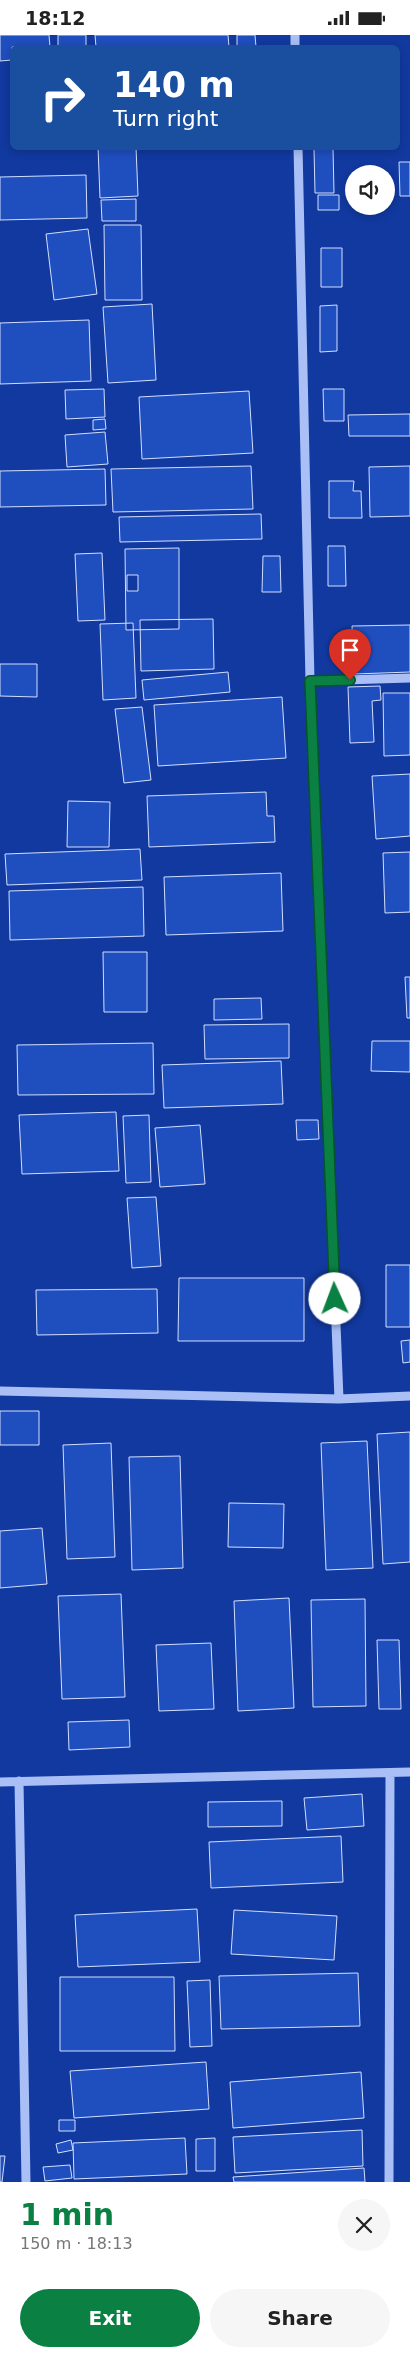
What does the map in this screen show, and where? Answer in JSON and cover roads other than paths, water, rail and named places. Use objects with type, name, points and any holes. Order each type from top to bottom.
[{"type":"street","points":[[298,150],[310,681],[339,1399]]},
{"type":"street","points":[[310,681],[410,678]]},
{"type":"street","points":[[0,1391],[339,1399],[410,1396]]},
{"type":"street","points":[[0,1782],[410,1772]]},
{"type":"street","points":[[389,2182],[390,1773]]},
{"type":"street","points":[[19,1781],[26,2182]]}]
